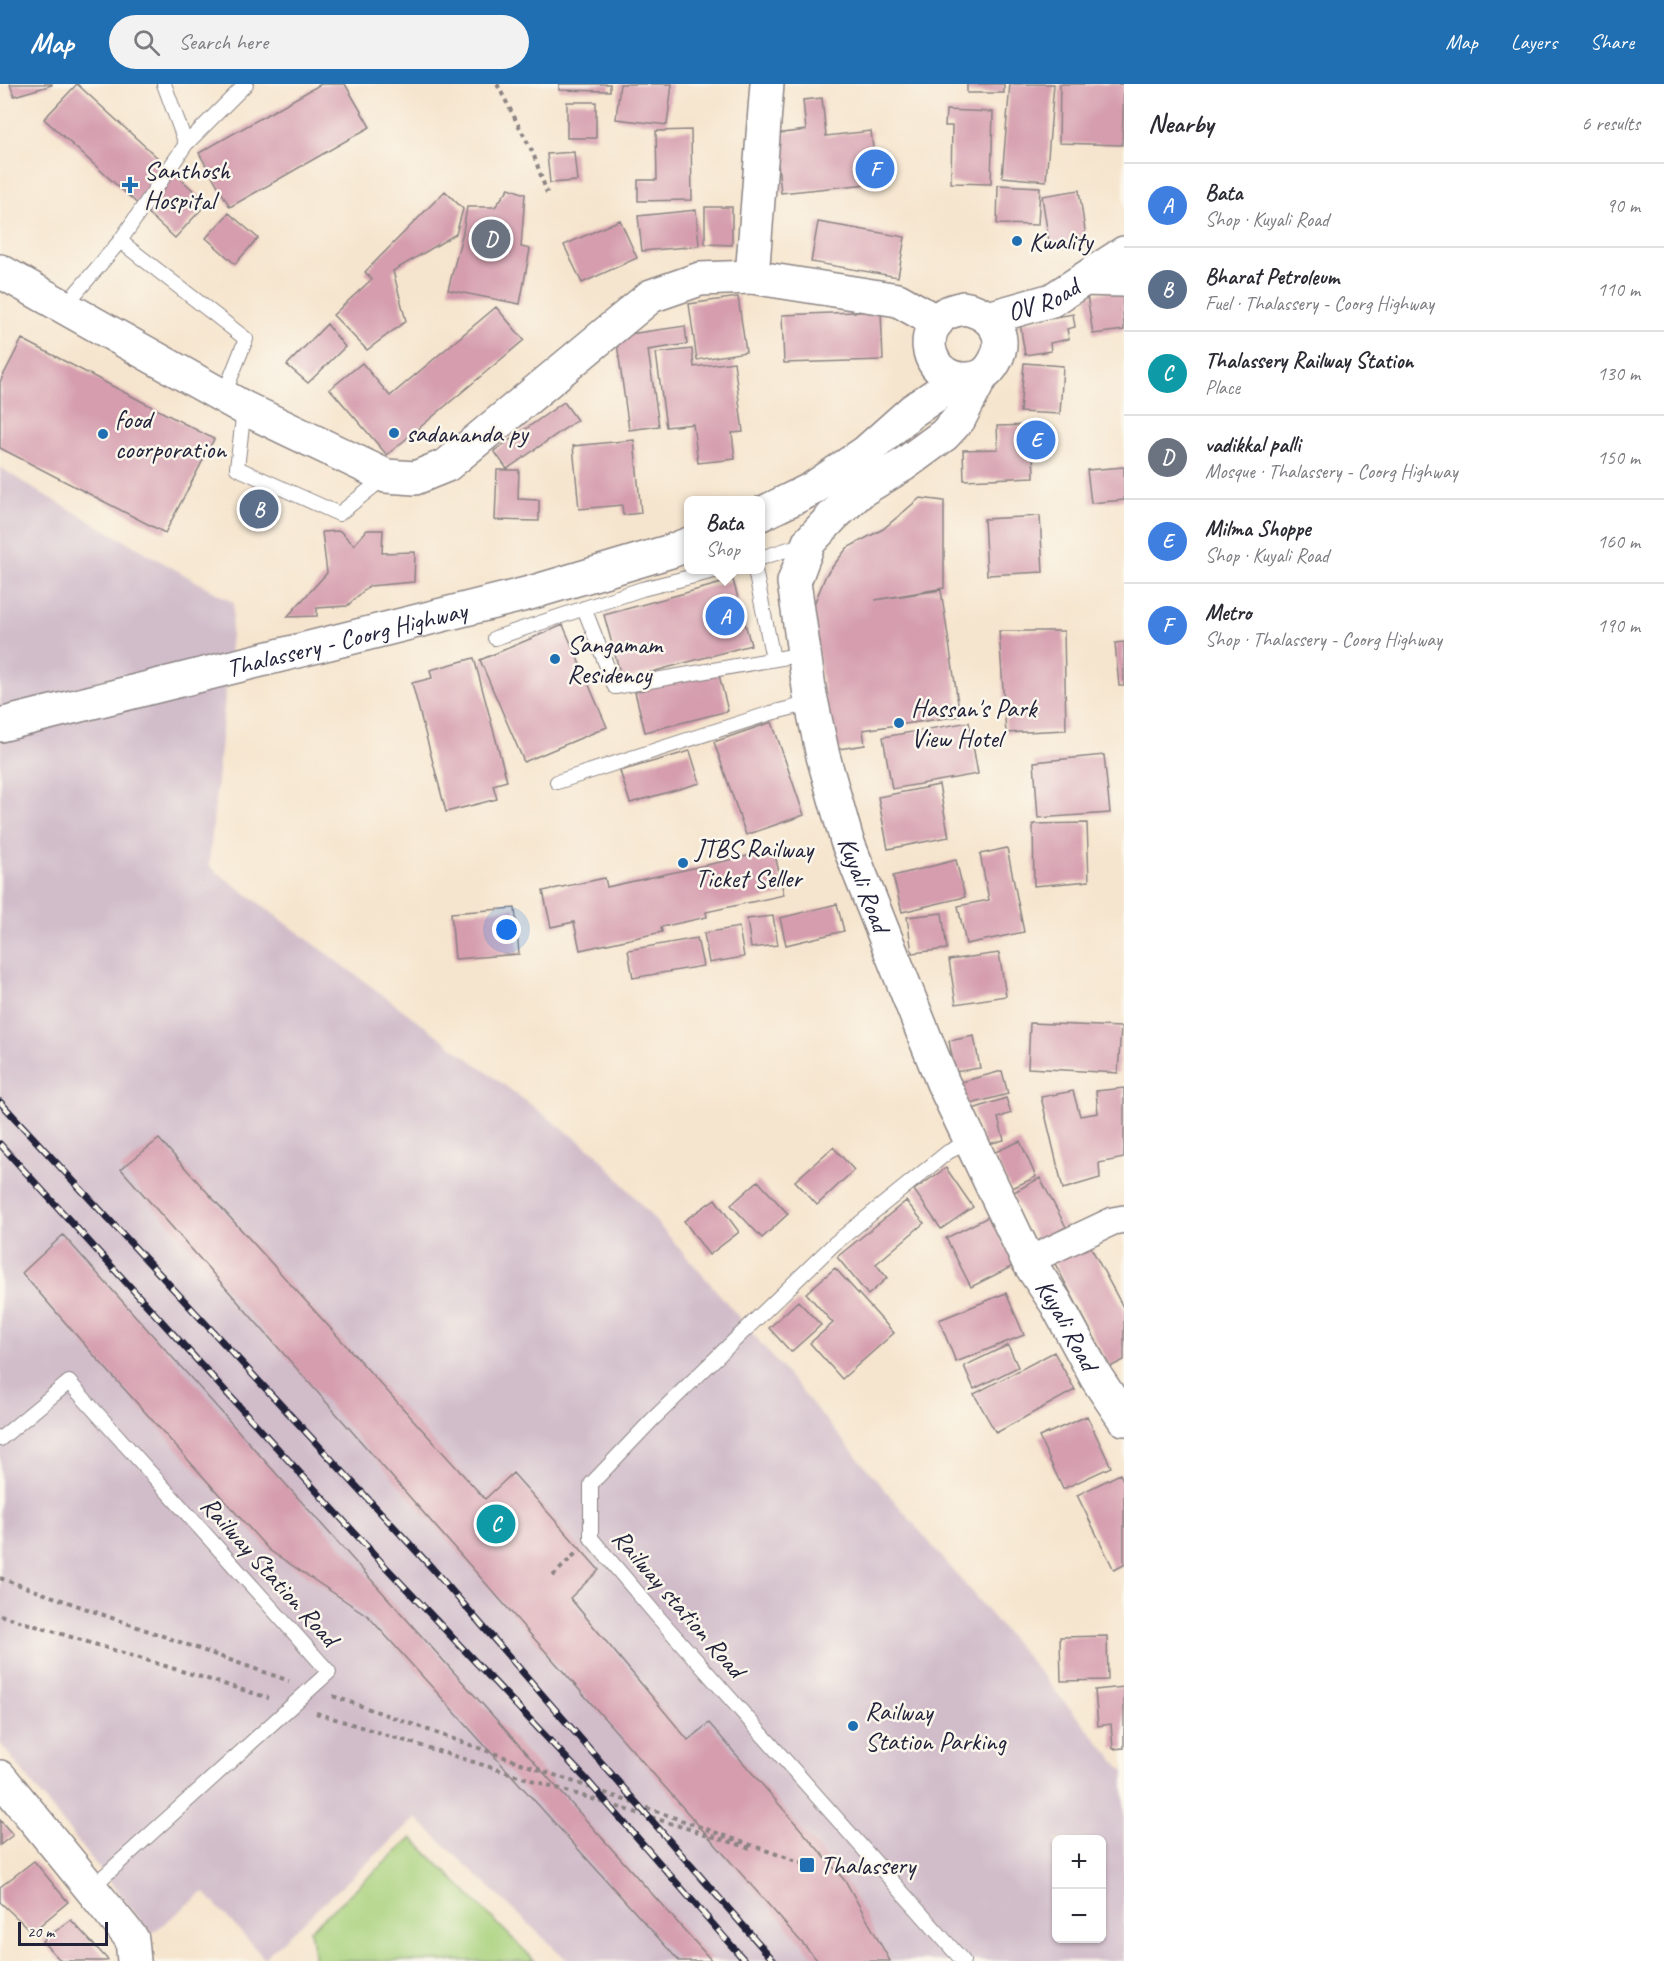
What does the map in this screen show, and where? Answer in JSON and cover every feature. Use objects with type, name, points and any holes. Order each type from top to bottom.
[{"type":"main road","points":[[752,277],[767,84]]},
{"type":"main road","name":"OV Road","points":[[963,316],[1052,300],[1124,253]]},
{"type":"main road","points":[[0,271],[234,402],[386,476],[415,478],[447,465],[651,296],[700,279],[752,277],[898,300],[963,316],[999,334],[1000,346],[991,368],[912,411],[866,452],[840,470],[812,489],[765,512]]},
{"type":"main road","points":[[912,411],[926,383],[931,359],[929,336],[963,316]]},
{"type":"main road","points":[[931,359],[948,376],[970,378]]},
{"type":"main road","name":"Kuyali Road","points":[[970,378],[958,419],[944,435],[903,465],[862,490],[808,542],[794,582],[788,656],[812,703],[822,756],[847,841],[944,1083],[1028,1261],[1056,1303],[1096,1377],[1124,1419]]},
{"type":"main road","name":"Thalassery - Coorg Highway","points":[[0,724],[530,593],[684,546]]},
{"type":"main road","points":[[0,1777],[132,1939],[134,1961]]},
{"type":"street","points":[[1079,282],[1124,283]]},
{"type":"street","points":[[1028,1261],[1113,1221],[1124,1219]]},
{"type":"lane","points":[[164,84],[186,144]]},
{"type":"lane","points":[[64,307],[120,241],[186,144],[246,84]]},
{"type":"lane","points":[[120,241],[246,339],[234,402],[237,468],[339,514],[386,476]]},
{"type":"lane","points":[[765,557],[808,542]]},
{"type":"lane","points":[[495,638],[642,589],[702,574]]},
{"type":"lane","points":[[584,608],[615,687],[788,656],[757,574]]},
{"type":"lane","points":[[556,782],[771,713],[812,703]]},
{"type":"lane","name":"Railway station Road","points":[[963,1961],[591,1538],[591,1484],[652,1420],[834,1244],[948,1152],[970,1141]]},
{"type":"lane","name":"Railway Station Road","points":[[0,1439],[69,1382],[329,1672],[91,1888]]},
{"type":"path","points":[[497,84],[533,153],[547,193]]},
{"type":"path","points":[[553,1576],[591,1538]]},
{"type":"path","points":[[0,1578],[291,1682]]},
{"type":"path","points":[[0,1615],[273,1700]]},
{"type":"path","points":[[307,1710],[807,1865],[325,1694]]},
{"type":"shaded area","points":[[0,467],[29,486],[234,603],[209,866],[597,1154],[714,1288],[1124,1772],[1124,1961],[568,1961],[416,1818],[264,1958],[204,1892],[151,1934],[0,1743]]},
{"type":"green space","points":[[412,1838],[535,1961],[315,1961],[310,1930]]},
{"type":"building","points":[[10,84],[52,84],[52,85],[14,96]]},
{"type":"building","points":[[77,84],[207,203],[175,238],[44,119]]},
{"type":"building","points":[[321,84],[345,84],[370,127],[230,207],[199,153]]},
{"type":"building","points":[[559,84],[610,84],[610,91],[559,90]]},
{"type":"building","points":[[620,84],[672,84],[667,125],[616,119]]},
{"type":"building","points":[[967,84],[1004,84],[1004,93],[967,93]]},
{"type":"building","points":[[1010,84],[1054,84],[1046,181],[1002,177]]},
{"type":"building","points":[[1060,84],[1124,84],[1122,145],[1059,143]]},
{"type":"building","points":[[822,98],[826,136],[871,131],[877,183],[781,193],[775,134],[806,130],[803,100]]},
{"type":"building","points":[[567,102],[596,102],[596,138],[567,138]]},
{"type":"building","points":[[946,110],[993,112],[991,184],[951,183],[952,126],[945,126]]},
{"type":"building","points":[[691,130],[692,200],[638,201],[638,180],[657,180],[656,131]]},
{"type":"building","points":[[574,152],[577,181],[550,183],[547,154]]},
{"type":"building","points":[[998,185],[1040,187],[1038,225],[997,224]]},
{"type":"building","points":[[509,188],[525,194],[521,247],[530,249],[520,304],[448,290],[467,207],[495,207]]},
{"type":"building","points":[[1079,190],[1087,244],[1050,249],[1042,196]]},
{"type":"building","points":[[445,191],[463,209],[456,234],[393,271],[406,321],[367,350],[333,315],[372,279],[365,272]]},
{"type":"building","points":[[705,207],[732,207],[732,245],[705,244]]},
{"type":"building","points":[[696,210],[699,246],[642,251],[638,216]]},
{"type":"building","points":[[229,213],[258,238],[235,264],[206,238]]},
{"type":"building","points":[[620,220],[637,258],[582,283],[564,245]]},
{"type":"building","points":[[818,222],[905,237],[898,277],[811,262]]},
{"type":"building","points":[[1122,290],[1124,330],[1093,334],[1087,295]]},
{"type":"building","points":[[738,297],[746,352],[697,360],[689,304]]},
{"type":"building","points":[[496,307],[524,340],[387,455],[330,389],[362,363],[390,396]]},
{"type":"building","points":[[881,311],[883,360],[784,363],[782,315]]},
{"type":"building","points":[[1073,314],[1075,327],[1067,329],[1069,339],[1050,343],[1051,351],[1025,355],[1020,323]]},
{"type":"building","points":[[327,324],[345,347],[308,383],[287,365]]},
{"type":"building","points":[[685,326],[687,344],[648,350],[659,426],[629,430],[616,336]]},
{"type":"building","name":"food coorporation","points":[[22,339],[214,439],[165,533],[0,448],[0,382]]},
{"type":"building","points":[[692,349],[694,367],[734,362],[743,432],[732,433],[735,459],[698,463],[693,424],[666,427],[656,353]]},
{"type":"building","points":[[1024,363],[1063,366],[1060,414],[1020,412]]},
{"type":"building","points":[[564,402],[577,420],[507,469],[494,451]]},
{"type":"building","points":[[1032,425],[1034,477],[964,480],[963,450],[998,449],[997,426]]},
{"type":"building","points":[[634,440],[641,513],[623,515],[622,505],[579,509],[573,446]]},
{"type":"building","points":[[1124,467],[1124,500],[1091,503],[1087,470]]},
{"type":"building","points":[[497,470],[519,470],[518,499],[539,500],[539,521],[495,520]]},
{"type":"building","points":[[920,498],[944,501],[944,588],[875,600],[941,590],[960,716],[863,730],[865,745],[832,750],[812,609],[826,575],[847,548],[883,529]]},
{"type":"building","points":[[1040,516],[1043,572],[987,575],[984,519]]},
{"type":"building","points":[[367,530],[383,530],[382,553],[415,552],[414,582],[369,586],[347,606],[317,608],[317,616],[287,617],[327,573],[322,532],[340,531],[354,545]]},
{"type":"building","points":[[733,580],[751,645],[622,680],[604,615]]},
{"type":"building","points":[[563,625],[607,727],[524,762],[480,660]]},
{"type":"building","points":[[999,631],[1064,631],[1066,730],[1006,733]]},
{"type":"building","points":[[1124,642],[1124,686],[1119,686],[1115,643]]},
{"type":"building","points":[[474,658],[507,781],[493,785],[497,799],[446,812],[412,683],[432,678],[430,670]]},
{"type":"building","points":[[718,671],[728,711],[645,732],[635,692]]},
{"type":"building","points":[[772,722],[804,815],[746,835],[714,742]]},
{"type":"building","points":[[969,722],[978,774],[892,789],[883,737]]},
{"type":"building","points":[[690,751],[700,783],[630,803],[620,771]]},
{"type":"building","points":[[1104,755],[1110,813],[1038,818],[1034,762]]},
{"type":"building","points":[[939,785],[949,837],[888,849],[878,797]]},
{"type":"building","points":[[1087,823],[1089,881],[1034,886],[1033,824]]},
{"type":"building","points":[[1007,848],[1024,932],[966,944],[958,906],[989,900],[980,854]]},
{"type":"building","points":[[774,850],[784,895],[706,912],[707,917],[661,927],[662,932],[580,950],[574,922],[551,927],[543,891],[605,878],[607,887]]},
{"type":"building","points":[[956,860],[965,897],[902,912],[893,876]]},
{"type":"building","points":[[837,904],[844,931],[786,945],[780,918]]},
{"type":"building","points":[[515,908],[519,954],[455,959],[451,913]]},
{"type":"building","points":[[942,913],[947,949],[912,953],[907,917]]},
{"type":"building","points":[[773,916],[778,945],[751,948],[747,919]]},
{"type":"building","points":[[739,927],[744,957],[709,963],[704,933]]},
{"type":"building","points":[[697,938],[703,966],[633,978],[628,950]]},
{"type":"building","points":[[999,953],[1006,996],[956,1004],[949,960]]},
{"type":"building","points":[[1030,1023],[1121,1027],[1118,1073],[1028,1068]]},
{"type":"building","points":[[974,1036],[980,1068],[955,1072],[949,1041]]},
{"type":"building","points":[[1002,1071],[1008,1094],[967,1105],[961,1082]]},
{"type":"building","points":[[1124,1088],[1124,1158],[1099,1163],[1100,1178],[1063,1189],[1041,1097],[1073,1091],[1080,1116],[1098,1113],[1096,1091]]},
{"type":"building","points":[[1006,1098],[1011,1113],[998,1118],[1004,1140],[984,1145],[973,1109]]},
{"type":"building","points":[[159,1139],[485,1499],[513,1473],[599,1570],[570,1598],[688,1740],[709,1723],[846,1882],[890,1961],[818,1961],[121,1169]]},
{"type":"building","points":[[1020,1141],[1036,1177],[1010,1189],[993,1153]]},
{"type":"building","points":[[833,1147],[854,1170],[817,1205],[795,1181]]},
{"type":"building","points":[[946,1168],[973,1207],[941,1229],[914,1190]]},
{"type":"building","points":[[1040,1178],[1066,1227],[1038,1242],[1012,1193]]},
{"type":"building","points":[[758,1181],[788,1214],[762,1238],[731,1205]]},
{"type":"building","points":[[715,1199],[739,1232],[709,1255],[684,1221]]},
{"type":"building","points":[[906,1201],[924,1223],[876,1264],[887,1278],[868,1295],[837,1257]]},
{"type":"building","points":[[990,1216],[1015,1265],[971,1287],[946,1238]]},
{"type":"building","points":[[63,1235],[712,1961],[679,1961],[368,1616],[269,1550],[91,1352],[22,1273]]},
{"type":"building","points":[[1088,1242],[1124,1309],[1124,1360],[1110,1367],[1053,1260]]},
{"type":"building","points":[[835,1268],[894,1333],[842,1379],[810,1343],[833,1323],[806,1293]]},
{"type":"building","points":[[1006,1293],[1024,1335],[956,1362],[939,1320]]},
{"type":"building","points":[[798,1301],[821,1325],[791,1352],[769,1328]]},
{"type":"building","points":[[1008,1345],[1018,1367],[974,1389],[964,1366]]},
{"type":"building","points":[[1054,1352],[1075,1390],[996,1433],[974,1394]]},
{"type":"building","points":[[1087,1416],[1111,1467],[1063,1489],[1039,1437]]},
{"type":"building","points":[[1120,1474],[1124,1482],[1124,1565],[1114,1570],[1077,1495]]},
{"type":"building","points":[[1107,1636],[1108,1680],[1061,1681],[1060,1637]]},
{"type":"building","points":[[1124,1687],[1124,1748],[1113,1749],[1111,1724],[1098,1726],[1095,1690]]},
{"type":"building","points":[[0,1820],[13,1835],[0,1845]]},
{"type":"building","points":[[34,1861],[68,1902],[32,1932],[0,1902],[0,1887]]},
{"type":"building","points":[[71,1920],[108,1960],[61,1961],[42,1941]]},
{"type":"railway","points":[[0,1102],[432,1568],[774,1961]]},
{"type":"railway","points":[[0,1144],[382,1563],[586,1779],[745,1961]]},
{"type":"place","name":"Metro","points":[[875,169]]},
{"type":"place","name":"Santhosh Hospital","points":[[130,185]]},
{"type":"place","name":"vadikkal palli","points":[[491,239]]},
{"type":"place","name":"Kwality","points":[[1017,241]]},
{"type":"place","name":"sadananda py","points":[[394,433]]},
{"type":"place","name":"food coorporation","points":[[103,434]]},
{"type":"place","name":"Milma Shoppe","points":[[1036,440]]},
{"type":"place","name":"Bharat Petroleum","points":[[259,509]]},
{"type":"place","name":"Bata","points":[[725,616]]},
{"type":"place","name":"Sangamam Residency","points":[[555,659]]},
{"type":"place","name":"Hassan's Park View Hotel","points":[[899,723]]},
{"type":"place","name":"JTBS Railway Ticket Seller","points":[[683,863]]},
{"type":"place","name":"Thalassery Railway Station","points":[[496,1524]]},
{"type":"place","name":"Railway Station Parking","points":[[853,1726]]},
{"type":"place","name":"Thalassery","points":[[807,1865]]}]
